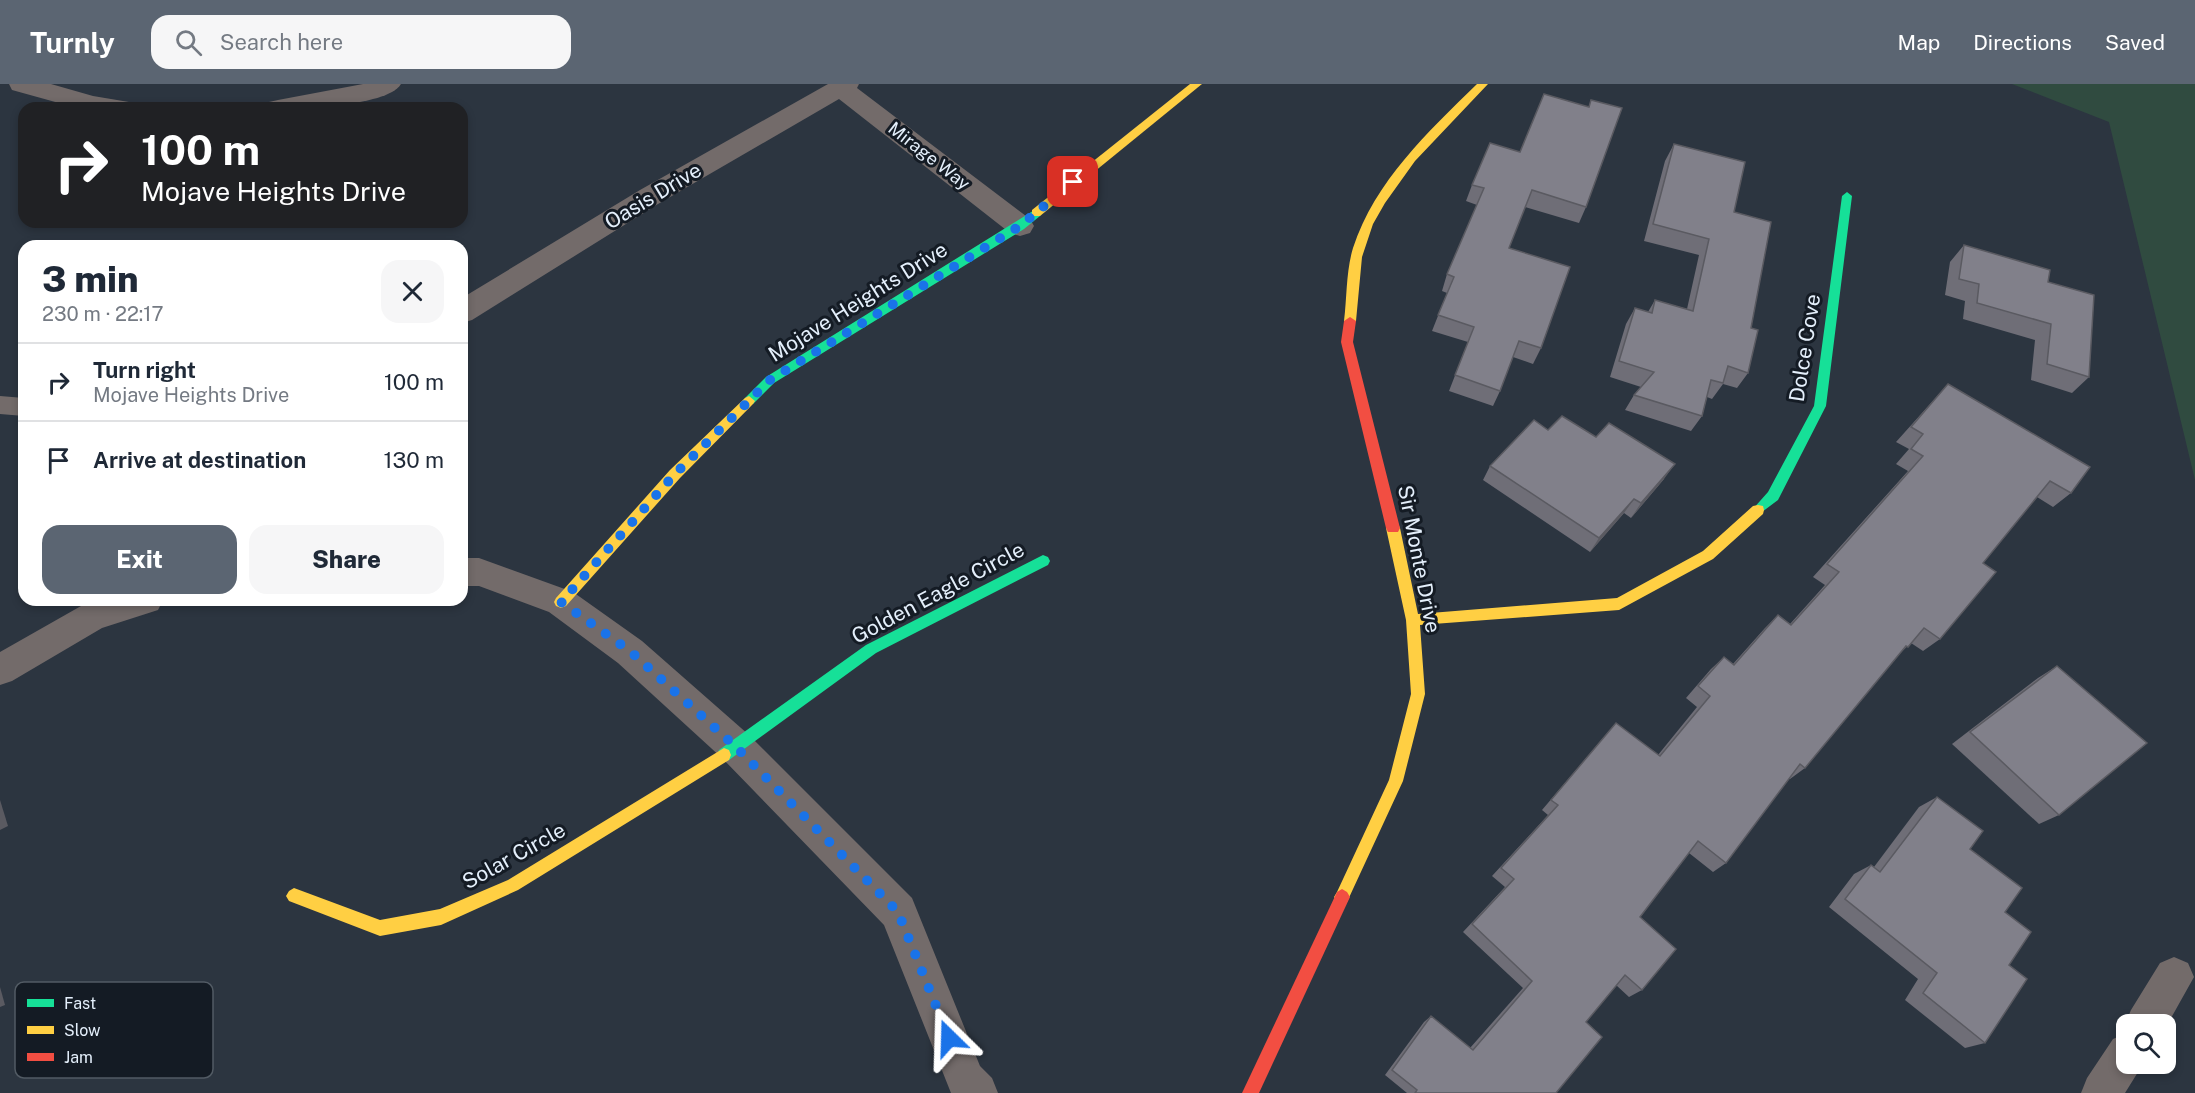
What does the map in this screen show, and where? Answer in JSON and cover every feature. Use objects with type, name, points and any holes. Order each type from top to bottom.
[{"type":"street","points":[[21,84],[86,102]]},
{"type":"street","points":[[311,102],[365,92],[389,84]]},
{"type":"street","name":"Mojave Heights Drive","points":[[561,602],[675,474],[770,380],[1020,226],[1180,95],[1197,84]]},
{"type":"street","name":"Sir Monte Drive","points":[[1250,1093],[1396,781],[1418,694],[1413,620],[1385,493],[1347,342],[1359,248],[1384,193],[1425,142],[1483,84]]},
{"type":"street","name":"Mirage Way","points":[[843,85],[1020,226]]},
{"type":"street","name":"Oasis Drive","points":[[468,308],[650,197],[843,85]]},
{"type":"street","name":"Dolce Cove","points":[[1413,620],[1619,604],[1708,555],[1773,496],[1820,406],[1846,196]]},
{"type":"street","name":"Golden Eagle Circle","points":[[736,747],[870,649],[1043,561]]},
{"type":"street","points":[[468,572],[478,572],[561,602],[630,651],[736,747],[898,912],[966,1080],[976,1093]]},
{"type":"street","points":[[0,670],[93,616],[126,606]]},
{"type":"street","name":"Solar Circle","points":[[294,896],[380,928],[441,917],[513,885],[736,747]]},
{"type":"street","points":[[2151,1014],[2174,977]]},
{"type":"street","points":[[2102,1093],[2116,1071]]},
{"type":"lane","points":[[0,405],[18,406]]},
{"type":"green space","points":[[2012,84],[2195,84],[2195,480],[2109,122]]},
{"type":"building","points":[[1544,94],[1589,107],[1591,100],[1622,108],[1586,207],[1532,190],[1509,248],[1570,267],[1541,348],[1519,341],[1500,391],[1455,375],[1474,327],[1438,315],[1454,277],[1447,274],[1484,188],[1472,185],[1490,143],[1520,152]]},
{"type":"building","points":[[1674,144],[1745,162],[1734,212],[1771,222],[1751,328],[1758,330],[1748,373],[1728,366],[1723,383],[1711,380],[1702,416],[1634,395],[1654,372],[1619,361],[1635,308],[1652,313],[1655,300],[1693,311],[1709,239],[1653,224]]},
{"type":"building","points":[[1964,245],[2050,270],[2048,282],[2094,295],[2089,377],[2047,364],[2051,324],[1977,303],[1979,284],[1959,279]]},
{"type":"building","points":[[1948,384],[2090,467],[2071,493],[2050,481],[1983,563],[1996,572],[1940,639],[1924,628],[1908,647],[1906,646],[1805,768],[1800,764],[1726,863],[1698,841],[1640,917],[1676,949],[1642,990],[1625,975],[1586,1022],[1602,1037],[1556,1093],[1415,1093],[1417,1090],[1392,1070],[1431,1016],[1473,1050],[1532,981],[1472,924],[1514,879],[1501,868],[1558,805],[1551,800],[1616,723],[1660,756],[1710,696],[1698,686],[1724,657],[1734,665],[1778,615],[1791,625],[1839,572],[1827,564],[1923,456],[1911,449],[1923,434],[1911,427]]},
{"type":"building","points":[[1562,416],[1596,437],[1609,423],[1675,464],[1641,503],[1634,499],[1599,538],[1490,466],[1534,420],[1548,430]]},
{"type":"building","points":[[2057,666],[2147,743],[2059,815],[1970,732]]},
{"type":"building","points":[[1937,797],[1983,831],[1970,849],[2022,888],[2005,912],[2031,932],[2009,965],[2027,979],[1985,1043],[1923,993],[1937,973],[1845,899],[1871,865],[1880,872]]},
{"type":"traffic: fast","points":[[1758,510],[1773,496],[1820,406],[1847,196]]},
{"type":"traffic: fast","points":[[749,401],[770,380],[1020,226],[1036,213]]},
{"type":"traffic: fast","points":[[724,755],[871,649],[1043,561]]},
{"type":"traffic: slow","points":[[1036,213],[1180,95],[1197,84]]},
{"type":"traffic: slow","points":[[1350,321],[1359,248],[1380,201],[1411,159],[1483,84]]},
{"type":"traffic: slow","points":[[561,602],[675,474],[749,401]]},
{"type":"traffic: slow","points":[[1413,620],[1619,604],[1708,555],[1758,510]]},
{"type":"traffic: slow","points":[[1342,897],[1396,781],[1418,694],[1413,620],[1393,528]]},
{"type":"traffic: slow","points":[[294,896],[380,928],[441,917],[513,885],[724,755]]},
{"type":"traffic: jam","points":[[1350,321],[1347,342],[1393,528]]},
{"type":"traffic: jam","points":[[1250,1093],[1342,897]]},
{"type":"route","points":[[949,1038],[898,912],[736,747],[630,651],[561,602],[675,474],[770,380],[1020,226],[1073,182]]}]
